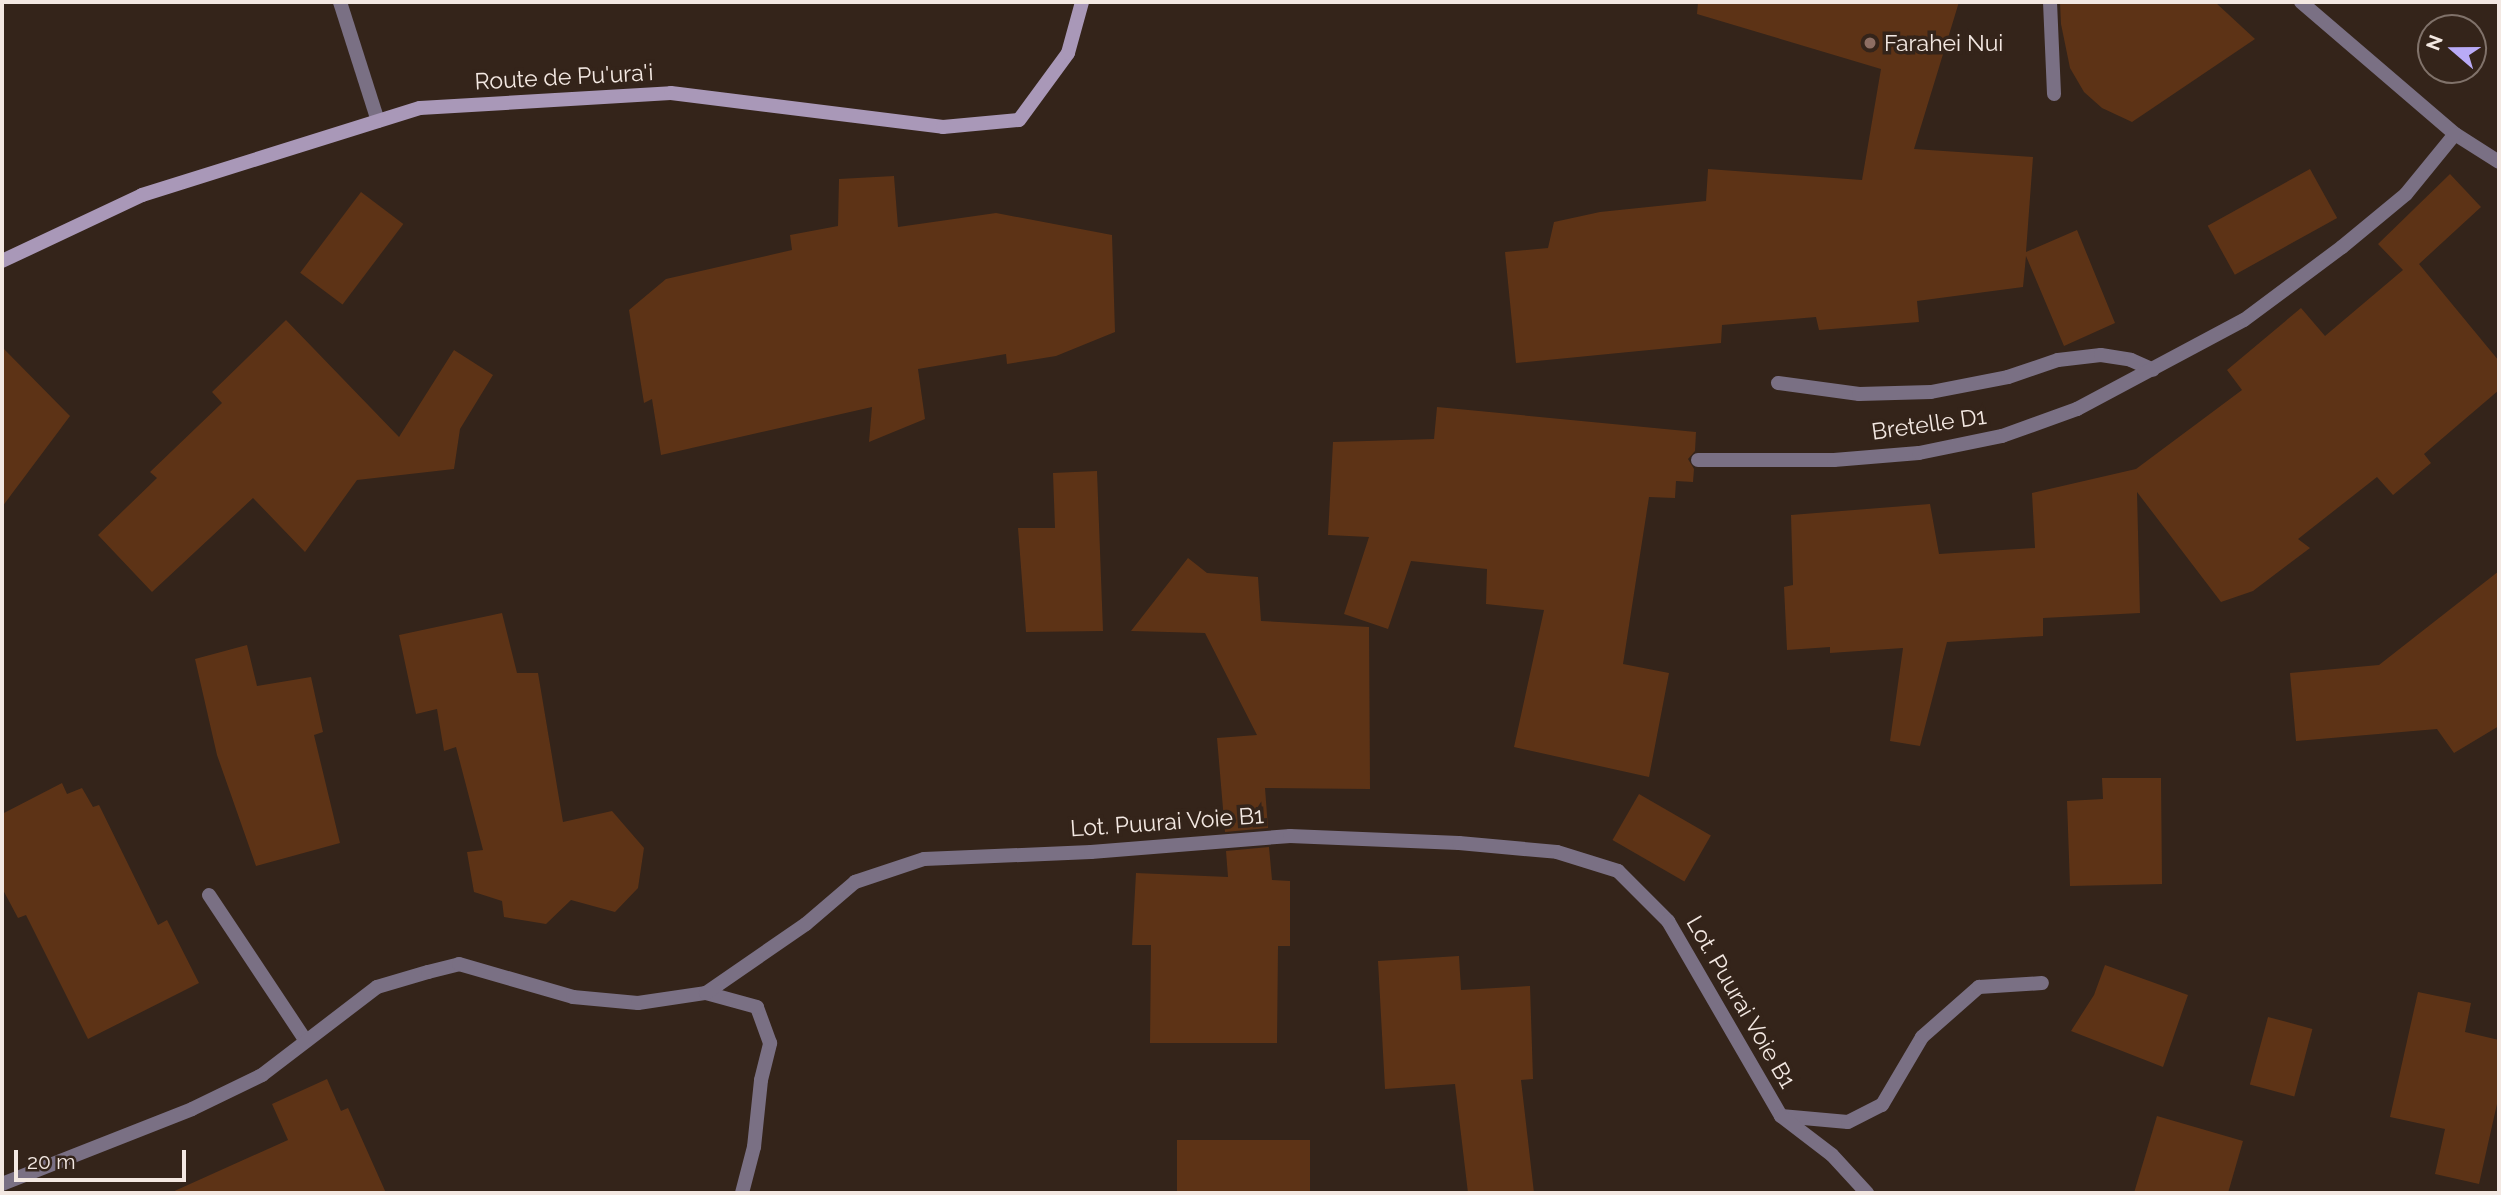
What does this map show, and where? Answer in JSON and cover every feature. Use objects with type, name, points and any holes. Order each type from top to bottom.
[{"type":"main road","name":"Route de Pu'ura'i","points":[[2,261],[142,195],[420,108],[671,93],[943,128],[1019,120],[1068,52],[1082,2]]},
{"type":"street","points":[[340,2],[378,121]]},
{"type":"street","points":[[2050,2],[2053,94]]},
{"type":"street","points":[[2301,2],[2455,134],[2499,162]]},
{"type":"street","name":"Bretelle D1","points":[[1698,460],[1847,459],[1919,453],[2003,436],[2077,409],[2244,320],[2342,247],[2406,194],[2455,134]]},
{"type":"street","name":"Bretelle D1","points":[[1778,383],[1859,394],[1931,392],[2008,377],[2058,360],[2101,355],[2131,360],[2153,370]]},
{"type":"street","name":"Lot. Puurai Voie B1","points":[[706,993],[806,924],[855,882],[924,859],[1091,852],[1290,836],[1459,843],[1557,852],[1618,871],[1668,921],[1781,1116],[1832,1155],[1867,1193]]},
{"type":"street","points":[[209,895],[306,1041]]},
{"type":"street","points":[[2,1184],[192,1109],[262,1075],[377,987],[459,964],[573,998],[638,1003],[706,993],[757,1007],[770,1043],[761,1080],[754,1147],[741,1193]]},
{"type":"street","name":"Lot. Puurai Voie B1","points":[[1781,1116],[1848,1122],[1882,1105],[1922,1037],[1979,987],[2042,983]]},
{"type":"building","points":[[1698,2],[1959,2],[1914,149],[2033,157],[2026,252],[2077,230],[2115,323],[2064,346],[2026,256],[2023,287],[1917,301],[1919,322],[1819,330],[1816,317],[1722,325],[1721,343],[1516,363],[1505,252],[1548,248],[1554,222],[1600,212],[1706,201],[1708,169],[1862,180],[1881,69],[1697,14]]},
{"type":"building","points":[[2060,2],[2215,2],[2255,39],[2132,122],[2102,108],[2084,92],[2070,68],[2061,24]]},
{"type":"building","points":[[2310,169],[2337,218],[2235,275],[2208,226]]},
{"type":"building","points":[[2450,174],[2481,207],[2419,264],[2499,361],[2499,390],[2424,454],[2431,463],[2393,495],[2377,477],[2298,539],[2310,548],[2253,591],[2221,602],[2137,492],[2140,613],[2043,618],[2043,636],[1947,642],[1920,746],[1890,741],[1903,648],[1830,653],[1830,647],[1787,650],[1784,587],[1793,585],[1791,515],[1930,504],[1939,554],[2035,548],[2032,493],[2136,469],[2242,390],[2227,370],[2301,308],[2325,336],[2403,270],[2378,244]]},
{"type":"building","points":[[894,176],[898,227],[996,213],[1112,235],[1115,332],[1056,356],[1007,364],[1006,354],[918,369],[925,419],[869,442],[872,407],[661,455],[652,399],[644,403],[629,310],[666,279],[792,250],[790,235],[838,226],[839,179]]},
{"type":"building","points":[[361,192],[403,224],[343,305],[300,273]]},
{"type":"building","points":[[286,320],[399,437],[454,350],[493,375],[460,429],[454,469],[357,480],[305,552],[253,498],[152,592],[98,535],[157,478],[150,472],[222,403],[212,392]]},
{"type":"building","points":[[2,347],[70,416],[2,507]]},
{"type":"building","points":[[1437,407],[1696,432],[1695,451],[1688,459],[1694,469],[1693,482],[1676,481],[1675,498],[1649,497],[1623,664],[1669,673],[1649,777],[1514,747],[1544,610],[1486,604],[1487,569],[1411,561],[1388,629],[1344,614],[1369,537],[1328,535],[1333,442],[1434,439]]},
{"type":"building","points":[[1097,471],[1103,631],[1026,632],[1018,528],[1055,528],[1053,473]]},
{"type":"building","points":[[1188,558],[1207,573],[1258,577],[1261,621],[1369,627],[1370,789],[1265,788],[1268,828],[1225,832],[1217,738],[1257,735],[1205,633],[1131,631]]},
{"type":"building","points":[[2499,571],[2499,726],[2454,753],[2437,729],[2296,741],[2290,673],[2379,665]]},
{"type":"building","points":[[502,613],[517,673],[538,673],[563,822],[612,811],[644,848],[638,888],[615,912],[571,900],[546,924],[504,917],[502,901],[474,892],[467,852],[483,850],[456,747],[444,751],[437,709],[416,714],[399,635]]},
{"type":"building","points":[[247,645],[257,686],[311,677],[323,732],[314,735],[340,843],[256,866],[217,755],[195,659]]},
{"type":"building","points":[[2102,778],[2161,778],[2162,884],[2070,886],[2067,801],[2103,799]]},
{"type":"building","points":[[62,783],[67,794],[82,788],[93,807],[99,805],[158,925],[167,920],[199,983],[88,1039],[26,915],[18,918],[2,888],[2,814]]},
{"type":"building","points":[[1639,794],[1711,836],[1684,881],[1612,840]]},
{"type":"building","points":[[1269,847],[1272,880],[1290,881],[1290,946],[1278,946],[1277,1043],[1150,1043],[1151,945],[1132,945],[1136,873],[1228,877],[1226,851]]},
{"type":"building","points":[[1459,956],[1461,990],[1530,986],[1533,1079],[1521,1080],[1534,1193],[1468,1193],[1455,1084],[1385,1089],[1378,961]]},
{"type":"building","points":[[2105,965],[2188,995],[2163,1067],[2071,1031],[2094,995]]},
{"type":"building","points":[[2418,992],[2471,1003],[2465,1032],[2499,1040],[2499,1095],[2479,1184],[2435,1174],[2445,1129],[2390,1117]]},
{"type":"building","points":[[2268,1017],[2312,1029],[2294,1097],[2250,1085]]},
{"type":"building","points":[[327,1079],[341,1111],[348,1108],[386,1193],[170,1193],[288,1140],[272,1104]]},
{"type":"building","points":[[2157,1116],[2243,1141],[2228,1193],[2134,1193]]},
{"type":"building","points":[[1177,1140],[1310,1140],[1310,1193],[1177,1193]]},
{"type":"place","name":"Farahei Nui","points":[[1870,43]]}]
